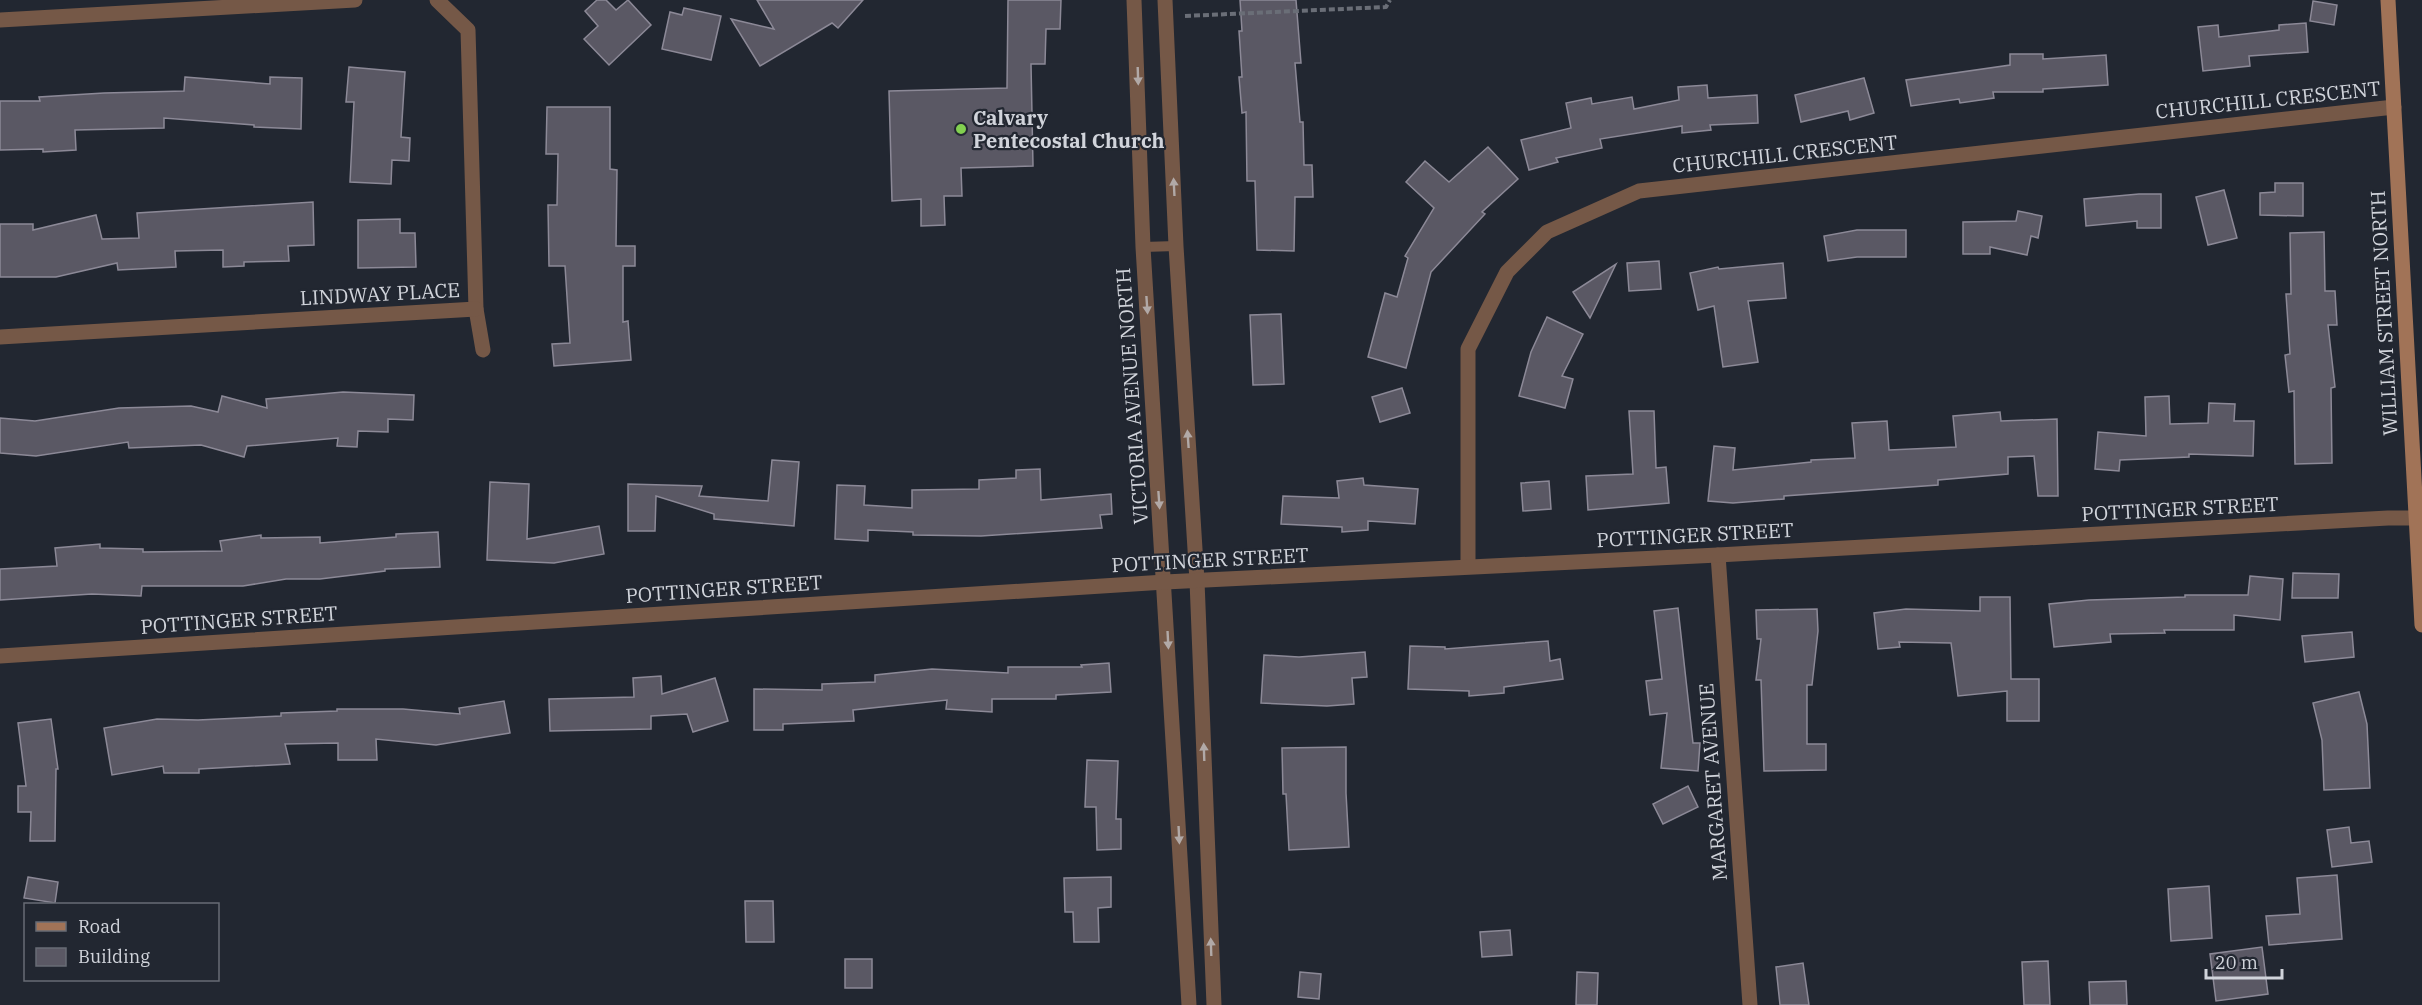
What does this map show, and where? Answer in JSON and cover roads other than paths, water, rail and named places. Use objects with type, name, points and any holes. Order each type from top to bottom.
[{"type":"street","points":[[0,20],[355,0]]},
{"type":"street","name":"LINDWAY PLACE","points":[[0,338],[476,309],[468,30],[437,0]]},
{"type":"street","name":"VICTORIA AVENUE NORTH","points":[[1134,0],[1143,247],[1189,1005]]},
{"type":"street","points":[[1165,0],[1176,246],[1197,581],[1214,1005]]},
{"type":"street","name":"WILLIAM STREET NORTH","points":[[2388,0],[2419,518],[2422,625]]},
{"type":"street","name":"CHURCHILL CRESCENT","points":[[1468,566],[1468,349],[1507,272],[1547,232],[1639,191],[2394,107]]},
{"type":"street","points":[[476,309],[483,350]]},
{"type":"street","name":"POTTINGER STREET","points":[[0,656],[1165,582],[2419,518]]},
{"type":"street","name":"MARGARET AVENUE","points":[[1718,555],[1750,1005]]},
{"type":"lane","points":[[1143,247],[1176,246]]},
{"type":"place","name":"Calvary Pentecostal Church","points":[[961,129]]}]
